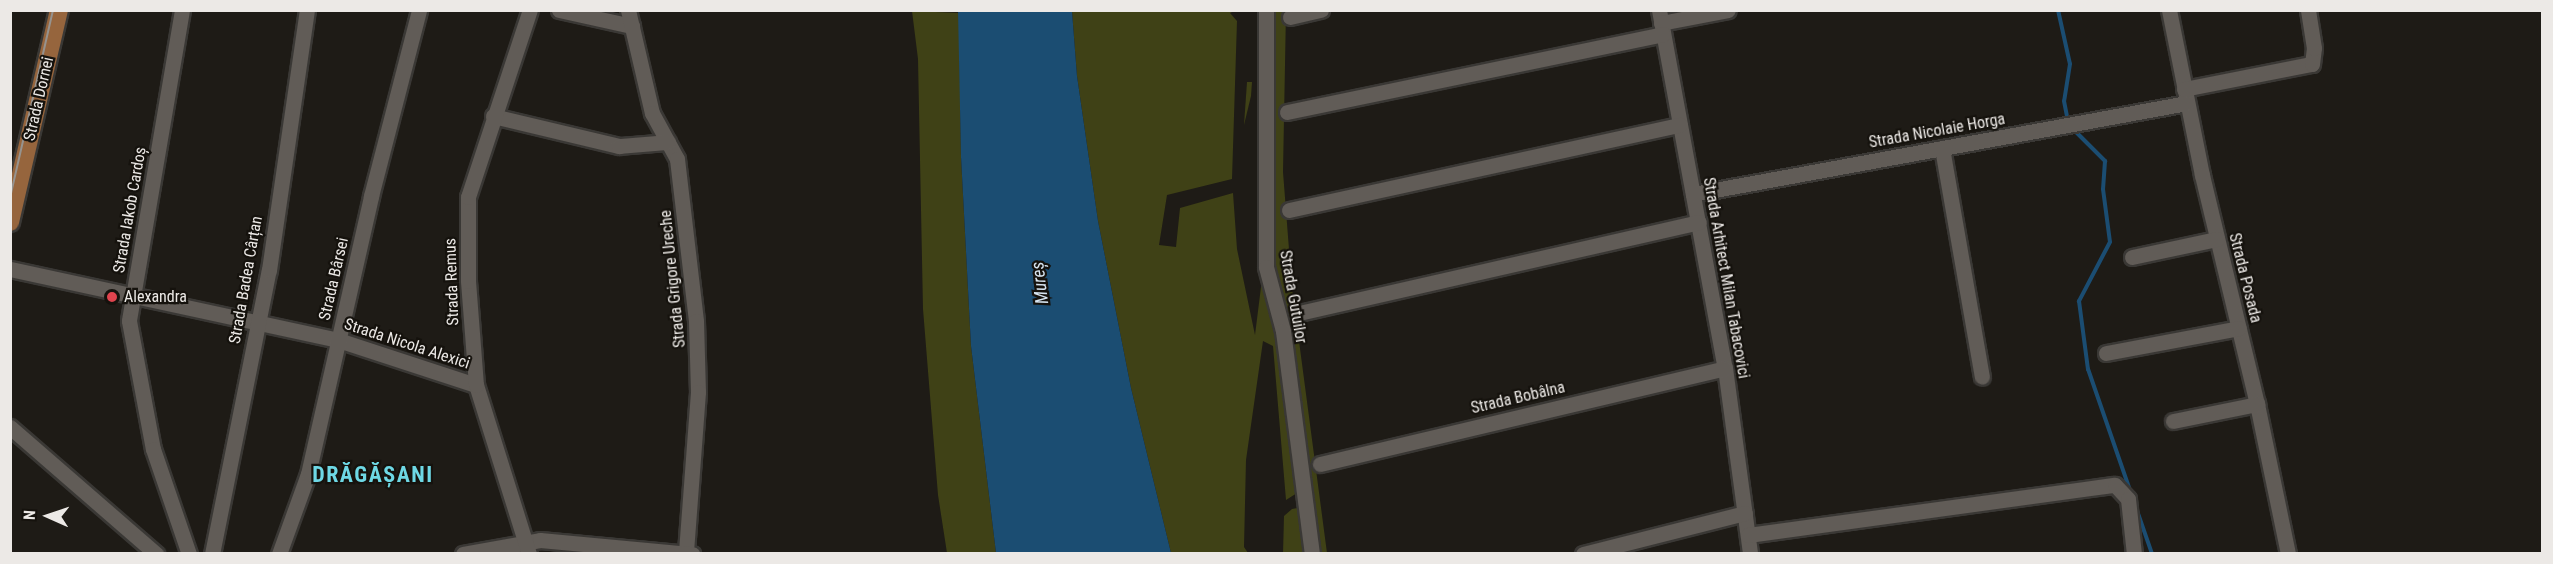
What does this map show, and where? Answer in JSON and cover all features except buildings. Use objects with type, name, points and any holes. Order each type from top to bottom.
[{"type":"main road","name":"Strada Dornei","points":[[10,222],[59,10]]},
{"type":"street","name":"Strada Iakob Cardoș","points":[[182,10],[133,295],[129,338],[163,488],[189,554]]},
{"type":"street","name":"Strada Badea Cârțan","points":[[212,554],[258,321],[307,10]]},
{"type":"street","name":"Strada Bârsei","points":[[279,554],[308,474],[338,340],[419,10]]},
{"type":"street","name":"Strada Remus","points":[[526,547],[476,385],[468,281],[468,197],[530,10]]},
{"type":"street","points":[[559,10],[630,18]]},
{"type":"street","name":"Strada Gutuilor","points":[[1266,10],[1266,267],[1283,331],[1312,554]]},
{"type":"street","points":[[1290,17],[1321,10]]},
{"type":"street","points":[[1287,112],[1661,23],[1728,10]]},
{"type":"street","name":"Strada Posada","points":[[2169,10],[2217,239],[2257,404],[2288,554]]},
{"type":"street","name":"Strada Nicolaie Horga","points":[[1694,194],[1942,148],[2186,96],[2307,66],[2314,58],[2308,10]]},
{"type":"street","name":"Strada Grigore Ureche","points":[[630,18],[652,113],[668,142],[679,170],[699,361],[686,553]]},
{"type":"street","name":"Strada Arhitect Milan Tabacovici","points":[[1661,23],[1725,368],[1750,554]]},
{"type":"street","points":[[493,116],[619,146],[668,142]]},
{"type":"street","points":[[1288,210],[1680,125]]},
{"type":"street","points":[[1942,148],[1982,377]]},
{"type":"street","points":[[1299,313],[1699,222]]},
{"type":"street","points":[[2132,257],[2217,239]]},
{"type":"street","name":"Strada Nicola Alexici","points":[[10,269],[338,340],[476,385]]},
{"type":"street","points":[[2106,353],[2239,328]]},
{"type":"street","name":"Strada Bobâlna","points":[[1320,464],[1725,368]]},
{"type":"street","points":[[2173,422],[2257,404]]},
{"type":"street","points":[[10,427],[156,554]]},
{"type":"street","points":[[1748,535],[2109,485],[2121,488],[2128,499],[2134,554]]},
{"type":"street","points":[[1583,554],[1745,513]]},
{"type":"street","points":[[463,554],[566,541],[692,554]]},
{"type":"green space","points":[[912,11],[959,13],[961,157],[971,346],[996,553],[947,553],[938,495],[923,309],[918,59]]},
{"type":"green space","points":[[1072,11],[1234,11],[1230,13],[1237,21],[1232,179],[1167,195],[1159,245],[1176,247],[1180,208],[1233,193],[1237,249],[1255,335],[1262,279],[1273,308],[1297,493],[1286,500],[1273,346],[1263,341],[1246,460],[1244,547],[1248,553],[1171,553],[1131,388],[1098,221],[1077,76]]},
{"type":"green space","points":[[1275,11],[1286,11],[1283,172],[1292,288],[1327,553],[1320,553],[1294,372],[1273,261],[1269,87]]},
{"type":"green space","points":[[1247,82],[1252,82],[1244,125]]},
{"type":"green space","points":[[1303,507],[1309,553],[1283,554],[1284,516],[1292,509]]},
{"type":"water","name":"Mureș","points":[[958,11],[1072,11],[1077,76],[1098,221],[1131,388],[1171,553],[996,553],[971,346],[961,157]]},
{"type":"waterway","points":[[2058,10],[2070,64],[2064,101],[2067,116]]},
{"type":"waterway","points":[[2077,133],[2105,161],[2103,189],[2110,242],[2079,301],[2088,369],[2152,554]]},
{"type":"tram line","points":[[10,198],[53,10]]},
{"type":"place","name":"Alexandra","points":[[112,297]]},
{"type":"district","name":"DRĂGĂȘANI","points":[[373,475]]}]
